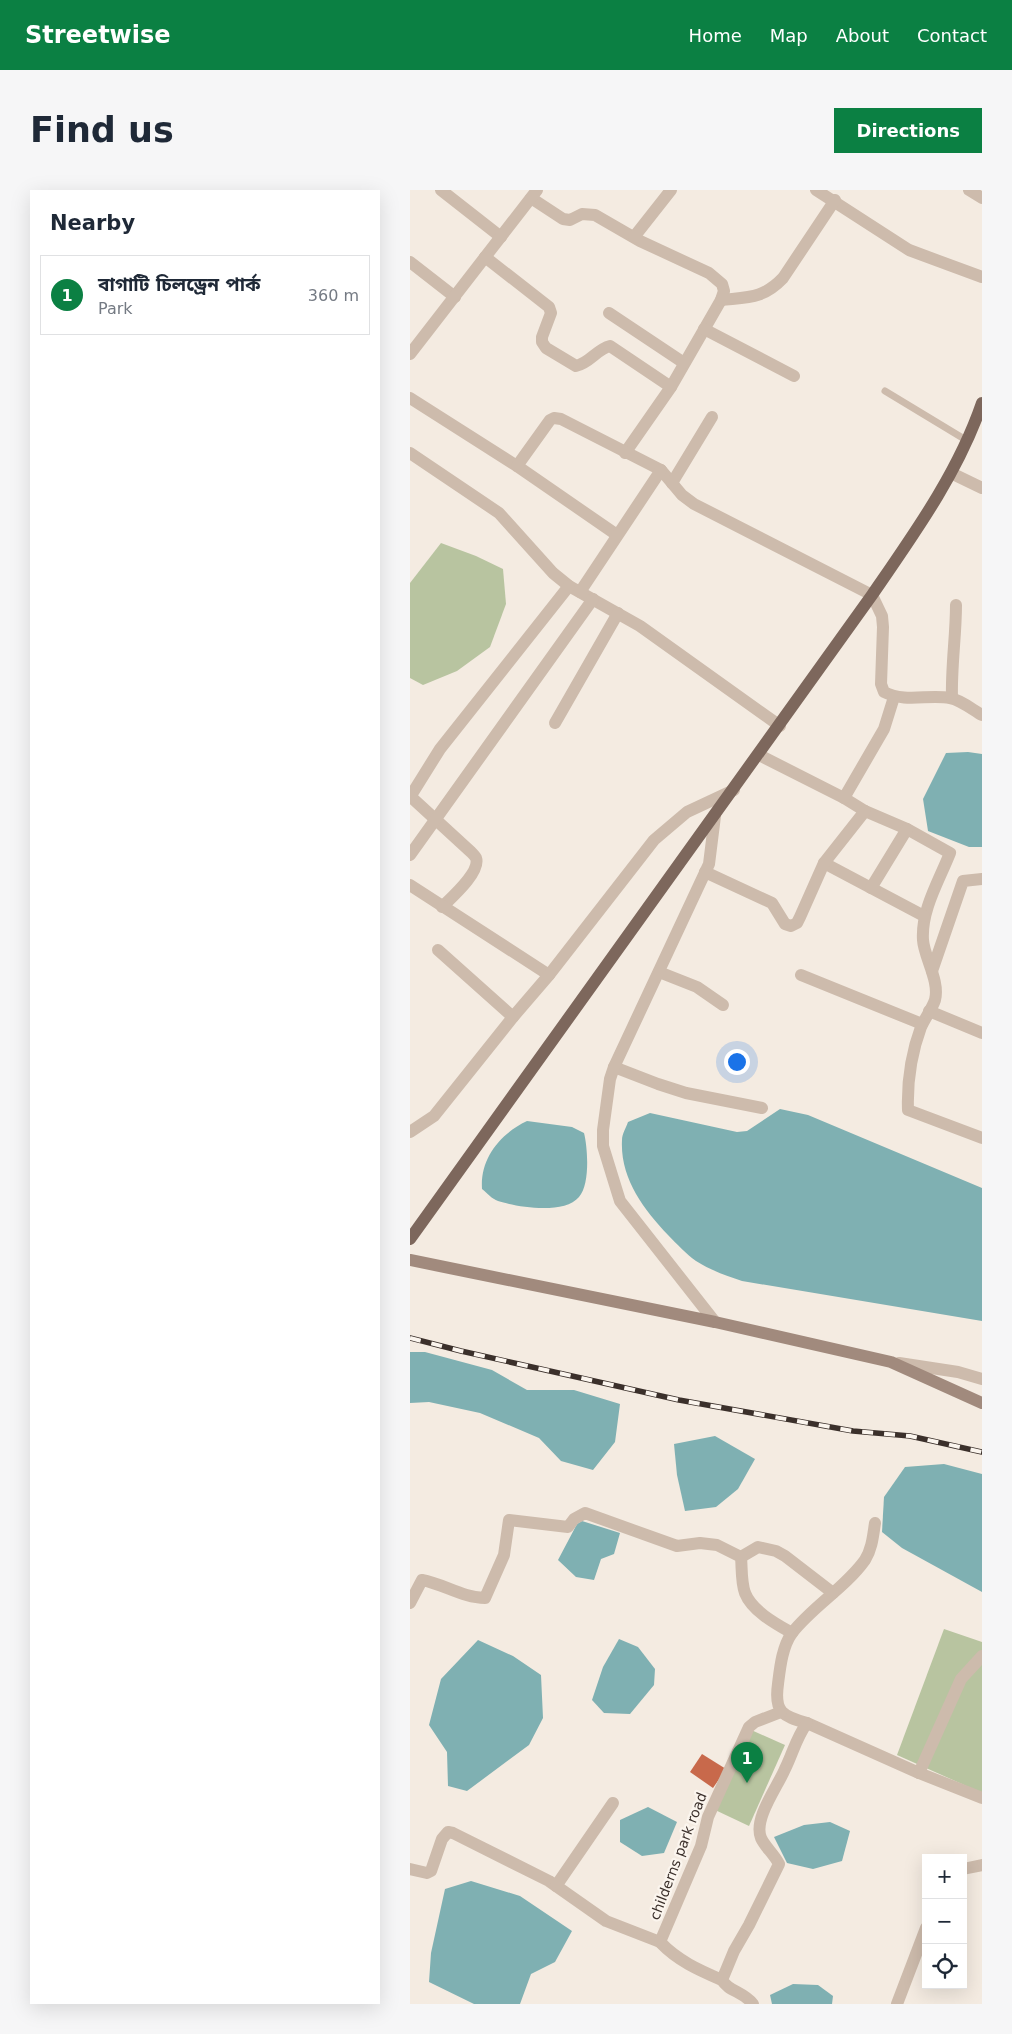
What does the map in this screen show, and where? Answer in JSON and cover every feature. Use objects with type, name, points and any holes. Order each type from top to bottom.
[{"type":"main road","points":[[410,1239],[780,726],[872,595],[923,520],[951,473],[981,410]]},
{"type":"main road","points":[[410,1260],[715,1322],[891,1362],[982,1404]]},
{"type":"street","points":[[440,190],[501,237]]},
{"type":"street","points":[[634,238],[671,190]]},
{"type":"street","points":[[816,190],[835,200],[910,250],[982,277]]},
{"type":"street","points":[[969,190],[982,198]]},
{"type":"street","points":[[411,350],[455,297],[534,194],[563,219],[570,220],[588,213],[595,215],[634,238],[717,278],[722,284],[724,292],[671,387],[625,453]]},
{"type":"street","points":[[721,300],[760,295],[773,289],[783,278],[835,200]]},
{"type":"street","points":[[485,257],[549,307],[551,313],[542,337],[542,342],[546,348],[576,366],[583,365],[604,347],[610,346],[671,387]]},
{"type":"street","points":[[410,262],[455,297]]},
{"type":"street","points":[[609,313],[684,363]]},
{"type":"street","points":[[704,329],[794,376]]},
{"type":"street","points":[[410,398],[517,466],[618,535]]},
{"type":"street","points":[[672,483],[712,417]]},
{"type":"street","points":[[517,466],[550,420],[554,418],[561,419],[661,470],[682,495],[694,504],[872,595],[882,616],[881,684],[884,692],[894,697],[952,698],[982,715]]},
{"type":"street","points":[[410,453],[499,513],[553,573],[574,589],[640,626],[780,726]]},
{"type":"street","points":[[442,907],[472,875],[476,867],[476,859],[436,819],[410,797],[440,749],[618,535],[661,470]]},
{"type":"street","points":[[951,473],[982,488]]},
{"type":"street","points":[[410,855],[593,599]]},
{"type":"street","points":[[952,698],[951,670],[956,630],[956,605]]},
{"type":"street","points":[[555,722],[618,613]]},
{"type":"street","points":[[844,798],[884,729],[894,697]]},
{"type":"street","points":[[759,755],[844,798],[865,811],[907,828],[950,853],[924,916],[923,941],[932,971],[935,999],[922,1024],[912,1054],[907,1092],[908,1110],[982,1138]]},
{"type":"street","points":[[410,1132],[434,1116],[549,976],[654,840],[687,812],[734,790]]},
{"type":"street","points":[[705,872],[772,903],[784,924],[791,926],[797,923],[824,863],[865,811]]},
{"type":"street","points":[[715,816],[711,855],[705,872],[610,1079],[603,1130],[603,1146],[620,1202],[715,1322]]},
{"type":"street","points":[[871,888],[907,828]]},
{"type":"street","points":[[824,863],[924,916]]},
{"type":"street","points":[[932,971],[962,881],[982,879]]},
{"type":"street","points":[[411,887],[549,976]]},
{"type":"street","points":[[438,950],[514,1017]]},
{"type":"street","points":[[659,972],[697,987],[723,1005]]},
{"type":"street","points":[[801,975],[922,1024]]},
{"type":"street","points":[[929,1011],[982,1033]]},
{"type":"street","points":[[614,1068],[686,1092],[762,1108]]},
{"type":"street","points":[[891,1362],[958,1372],[982,1379]]},
{"type":"street","points":[[410,1603],[422,1580],[436,1583],[476,1598],[485,1598],[504,1555],[509,1520],[568,1527],[574,1518],[585,1513],[677,1546],[700,1543],[717,1545],[741,1557]]},
{"type":"street","points":[[875,1523],[871,1548],[849,1581],[833,1592],[792,1633],[787,1642],[779,1670],[776,1702],[781,1712],[790,1718],[807,1723],[919,1773],[982,1798]]},
{"type":"street","points":[[741,1557],[758,1547],[776,1551],[833,1592]]},
{"type":"street","points":[[741,1557],[744,1591],[749,1601],[779,1626],[792,1633]]},
{"type":"street","points":[[919,1773],[961,1679],[982,1656]]},
{"type":"street","name":"childerns park road","points":[[410,1869],[427,1874],[431,1871],[434,1867],[442,1839],[448,1832],[453,1833],[556,1886],[606,1921],[660,1942],[701,1846],[708,1817],[749,1727],[755,1722],[781,1712]]},
{"type":"street","points":[[722,1980],[734,1951],[749,1925],[778,1864],[776,1857],[761,1838],[760,1822],[768,1801],[786,1767],[798,1736],[807,1723]]},
{"type":"street","points":[[556,1886],[613,1803]]},
{"type":"street","points":[[967,1868],[982,1865]]},
{"type":"street","points":[[897,2004],[922,1938]]},
{"type":"street","points":[[660,1942],[675,1956],[722,1980],[726,1986],[739,1991],[753,2004]]},
{"type":"lane","points":[[885,392],[966,440]]},
{"type":"green space","points":[[441,543],[476,556],[503,569],[506,604],[490,647],[457,671],[423,685],[410,678],[410,583]]},
{"type":"green space","points":[[944,1629],[982,1642],[982,1793],[897,1755]]},
{"type":"green space","points":[[749,1729],[785,1745],[749,1826],[713,1809]]},
{"type":"water","points":[[968,752],[982,754],[982,847],[969,847],[928,831],[923,799],[946,753]]},
{"type":"water","points":[[780,1109],[808,1115],[982,1188],[982,1321],[742,1281],[696,1261],[668,1235],[642,1204],[629,1180],[622,1154],[623,1133],[628,1122],[650,1113],[737,1132],[747,1131]]},
{"type":"water","points":[[527,1121],[572,1127],[584,1133],[587,1157],[585,1184],[579,1197],[572,1203],[552,1208],[528,1207],[496,1200],[482,1189],[484,1167],[488,1157],[500,1140],[517,1126]]},
{"type":"water","points":[[410,1352],[425,1352],[492,1370],[527,1390],[574,1390],[620,1404],[615,1442],[593,1470],[561,1461],[539,1438],[480,1413],[429,1402],[410,1403]]},
{"type":"water","points":[[715,1436],[755,1459],[738,1489],[716,1507],[685,1511],[677,1475],[674,1444]]},
{"type":"water","points":[[944,1464],[982,1474],[982,1592],[902,1548],[882,1532],[884,1497],[905,1467]]},
{"type":"water","points":[[582,1521],[620,1533],[614,1554],[601,1559],[594,1580],[576,1577],[558,1560],[577,1524]]},
{"type":"water","points":[[619,1639],[638,1647],[655,1669],[654,1685],[630,1714],[604,1713],[592,1700],[603,1667]]},
{"type":"water","points":[[478,1640],[513,1656],[541,1675],[543,1718],[529,1745],[467,1791],[448,1786],[447,1752],[429,1725],[441,1679]]},
{"type":"water","points":[[648,1807],[677,1822],[664,1853],[642,1856],[620,1842],[620,1820]]},
{"type":"water","points":[[830,1822],[850,1831],[842,1861],[813,1869],[787,1863],[774,1837],[804,1825]]},
{"type":"water","points":[[471,1881],[520,1896],[572,1931],[555,1962],[531,1974],[520,2004],[474,2004],[429,1982],[431,1953],[445,1889]]},
{"type":"water","points":[[793,1984],[818,1985],[833,1996],[832,2004],[772,2004],[770,1995]]},
{"type":"building","points":[[702,1754],[726,1769],[713,1788],[690,1772]]},
{"type":"railway","points":[[410,1338],[679,1400],[853,1431],[910,1436],[982,1452]]},
{"type":"place","name":"বাগাটি চিলড্রেন পার্ক","points":[[747,1783]]}]
